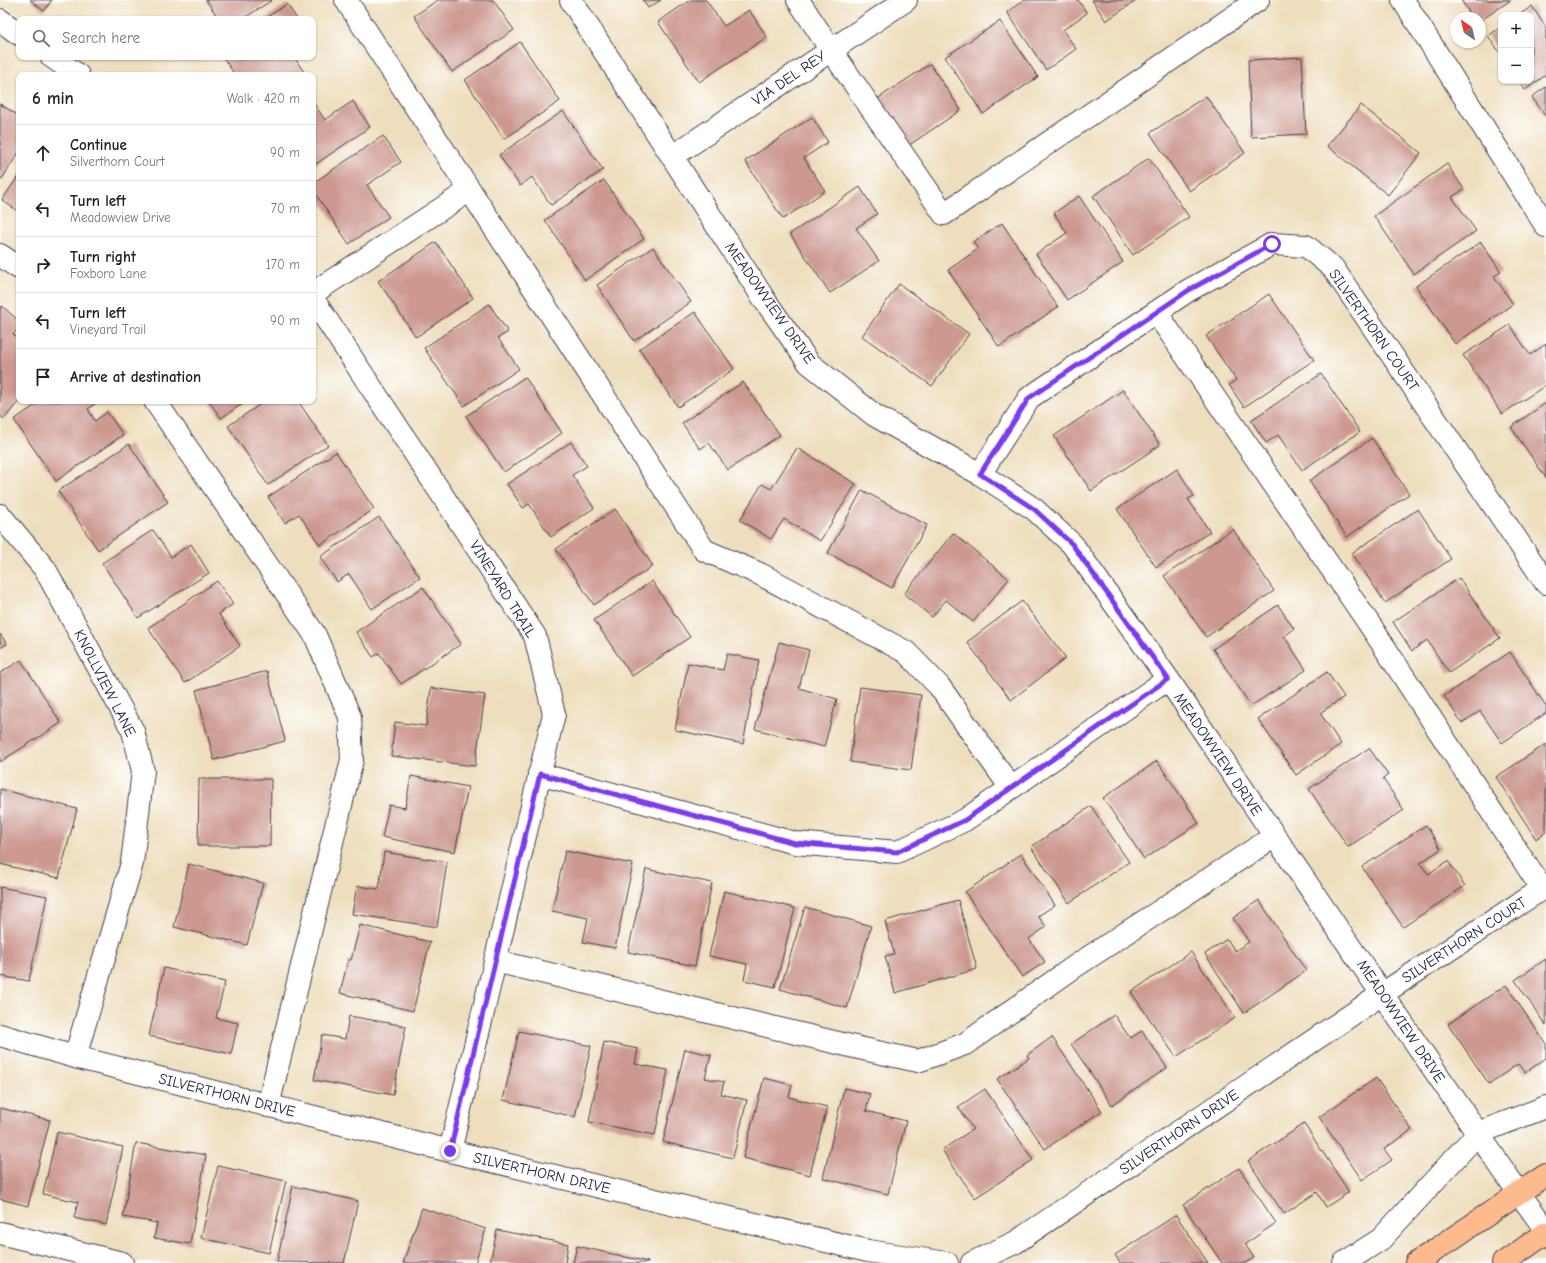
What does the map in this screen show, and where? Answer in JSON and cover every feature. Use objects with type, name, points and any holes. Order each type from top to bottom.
[{"type":"main road","points":[[1416,1263],[1546,1175]]},
{"type":"main road","points":[[1503,1263],[1546,1232]]},
{"type":"street","points":[[346,0],[704,550],[760,574],[906,652],[939,686],[1011,788]]},
{"type":"street","name":"MEADOWVIEW DRIVE","points":[[571,0],[766,302],[809,363],[874,415],[980,474],[1034,509],[1072,544],[1168,679],[1546,1232]]},
{"type":"street","points":[[798,0],[944,214],[1258,0]]},
{"type":"street","name":"VIA DEL REY","points":[[673,156],[906,0]]},
{"type":"street","points":[[1403,0],[1546,226]]},
{"type":"street","points":[[0,20],[16,32]]},
{"type":"street","points":[[56,60],[74,72]]},
{"type":"street","points":[[316,291],[470,190]]},
{"type":"street","name":"SILVERTHORN COURT","points":[[980,474],[1029,398],[1189,290],[1272,244],[1306,246],[1333,268],[1546,583]]},
{"type":"street","points":[[0,255],[16,266]]},
{"type":"street","name":"VINEYARD TRAIL","points":[[316,304],[535,636],[554,714],[450,1151]]},
{"type":"street","points":[[1156,312],[1372,628],[1544,888]]},
{"type":"street","points":[[157,404],[315,635],[350,717],[352,760],[268,1106]]},
{"type":"street","name":"KNOLLVIEW LANE","points":[[0,515],[45,569],[133,731],[143,771],[132,863],[75,1057]]},
{"type":"street","points":[[540,774],[795,843],[897,852],[965,820],[1168,679]]},
{"type":"street","points":[[495,961],[918,1061],[965,1044],[1077,964],[1275,836]]},
{"type":"street","name":"SILVERTHORN COURT","points":[[1382,994],[1544,888]]},
{"type":"street","name":"SILVERTHORN DRIVE","points":[[972,1263],[1016,1242],[1382,994]]},
{"type":"street","name":"SILVERTHORN DRIVE","points":[[0,1035],[75,1057],[450,1151],[868,1251],[947,1263]]},
{"type":"street","points":[[1344,1263],[1381,1238],[1478,1133],[1546,1107]]},
{"type":"street","points":[[0,1233],[122,1263]]},
{"type":"building","points":[[30,0],[52,0],[44,11]]},
{"type":"building","points":[[206,0],[272,0],[248,16],[217,16]]},
{"type":"building","points":[[438,0],[493,0],[514,30],[452,72],[414,16]]},
{"type":"building","points":[[643,0],[661,0],[648,8]]},
{"type":"building","points":[[690,0],[706,0],[724,26],[749,10],[767,37],[699,82],[658,22]]},
{"type":"building","points":[[1024,0],[1078,0],[1087,13],[1063,30],[1076,49],[1046,70],[1007,12]]},
{"type":"building","points":[[1092,0],[1137,0],[1106,21]]},
{"type":"building","points":[[1461,0],[1511,0],[1486,17],[1486,12],[1469,12]]},
{"type":"building","points":[[287,4],[295,16],[269,16]]},
{"type":"building","points":[[1532,6],[1546,28],[1546,75],[1534,84],[1534,12],[1523,12]]},
{"type":"building","points":[[1000,21],[1038,77],[983,114],[945,57]]},
{"type":"building","points":[[1498,29],[1498,50],[1488,36]]},
{"type":"building","points":[[520,42],[560,101],[504,139],[465,80]]},
{"type":"building","points":[[1302,57],[1306,134],[1251,137],[1248,60]]},
{"type":"building","points":[[225,60],[296,60],[304,72],[233,72]]},
{"type":"building","points":[[930,64],[961,110],[905,148],[874,101]]},
{"type":"building","points":[[1521,84],[1533,84],[1525,90]]},
{"type":"building","points":[[1546,87],[1546,117],[1532,97]]},
{"type":"building","points":[[1206,96],[1245,153],[1189,191],[1150,133]]},
{"type":"building","points":[[353,101],[370,127],[316,164],[316,106],[325,120]]},
{"type":"building","points":[[0,104],[16,114],[16,157],[2,179],[0,178]]},
{"type":"building","points":[[1361,105],[1421,153],[1388,195],[1327,146]]},
{"type":"building","points":[[563,111],[603,170],[551,205],[532,177],[520,186],[499,155]]},
{"type":"building","points":[[812,117],[828,142],[804,158],[825,191],[783,219],[745,161]]},
{"type":"building","points":[[383,136],[401,162],[367,185],[389,217],[349,244],[316,194],[316,181]]},
{"type":"building","points":[[1149,158],[1189,217],[1133,255],[1093,196]]},
{"type":"building","points":[[1447,164],[1464,189],[1452,197],[1476,231],[1414,274],[1374,216]]},
{"type":"building","points":[[16,179],[16,210],[2,200]]},
{"type":"building","points":[[604,180],[644,239],[585,280],[545,220]]},
{"type":"building","points":[[860,187],[877,214],[856,228],[879,261],[830,293],[790,234]]},
{"type":"building","points":[[1079,196],[1123,262],[1067,300],[1036,254],[1067,233],[1054,213]]},
{"type":"building","points":[[1002,223],[1058,307],[999,347],[948,270],[978,249],[973,242]]},
{"type":"building","points":[[436,242],[473,298],[416,337],[378,281]]},
{"type":"building","points":[[1481,242],[1501,272],[1494,276],[1513,304],[1455,344],[1416,286]]},
{"type":"building","points":[[653,247],[691,302],[634,341],[597,285]]},
{"type":"building","points":[[899,284],[969,334],[932,386],[862,336]]},
{"type":"building","points":[[1269,294],[1314,360],[1244,407],[1229,385],[1236,380],[1206,336]]},
{"type":"building","points":[[489,304],[508,332],[498,338],[519,369],[464,406],[424,348]]},
{"type":"building","points":[[2,306],[16,318],[16,331],[13,334],[16,336],[16,404],[4,419],[0,416],[0,309]]},
{"type":"building","points":[[695,312],[734,369],[678,407],[639,349]]},
{"type":"building","points":[[1510,325],[1530,355],[1546,344],[1546,385],[1502,414],[1463,355]]},
{"type":"building","points":[[1321,374],[1360,432],[1302,470],[1278,435],[1266,443],[1251,420]]},
{"type":"building","points":[[525,377],[562,433],[504,472],[466,416]]},
{"type":"building","points":[[743,382],[780,435],[728,470],[709,443],[700,449],[682,423]]},
{"type":"building","points":[[1123,390],[1160,445],[1091,491],[1054,436]]},
{"type":"building","points":[[1546,403],[1546,478],[1511,427]]},
{"type":"building","points":[[37,404],[95,404],[88,409],[95,421],[107,412],[123,435],[56,481],[14,420]]},
{"type":"building","points":[[211,404],[242,404],[221,418]]},
{"type":"building","points":[[261,404],[300,404],[328,445],[268,485],[228,426]]},
{"type":"building","points":[[1372,438],[1409,494],[1347,537],[1309,481]]},
{"type":"building","points":[[571,442],[587,466],[572,475],[594,508],[551,537],[529,504],[523,508],[507,484]]},
{"type":"building","points":[[129,444],[168,502],[98,550],[58,491]]},
{"type":"building","points":[[797,448],[856,484],[820,541],[784,519],[771,539],[740,520],[762,484],[771,489]]},
{"type":"building","points":[[336,452],[374,509],[320,545],[299,514],[285,523],[268,497]]},
{"type":"building","points":[[1177,469],[1194,496],[1188,499],[1210,532],[1156,567],[1117,509]]},
{"type":"building","points":[[862,490],[927,525],[892,588],[828,553]]},
{"type":"building","points":[[615,509],[653,566],[594,605],[556,549]]},
{"type":"building","points":[[1418,509],[1451,559],[1385,603],[1352,553]]},
{"type":"building","points":[[379,517],[420,577],[372,609],[349,574],[337,582],[320,557]]},
{"type":"building","points":[[1233,529],[1274,591],[1206,637],[1164,576]]},
{"type":"building","points":[[153,530],[171,557],[191,544],[209,573],[138,618],[102,563]]},
{"type":"building","points":[[953,533],[1009,579],[973,622],[946,600],[932,617],[904,594]]},
{"type":"building","points":[[1459,578],[1500,638],[1449,673],[1427,640],[1412,651],[1393,622]]},
{"type":"building","points":[[217,581],[233,604],[219,614],[240,646],[185,683],[148,628]]},
{"type":"building","points":[[652,581],[690,637],[632,676],[594,620]]},
{"type":"building","points":[[423,587],[461,644],[401,684],[379,653],[373,657],[356,632]]},
{"type":"building","points":[[1022,601],[1066,658],[1011,700],[967,642]]},
{"type":"building","points":[[1278,605],[1294,629],[1284,636],[1306,670],[1251,706],[1213,649]]},
{"type":"building","points":[[0,634],[7,644],[0,648]]},
{"type":"building","points":[[779,642],[809,650],[799,688],[837,699],[824,747],[755,729]]},
{"type":"building","points":[[1510,652],[1546,706],[1546,713],[1502,743],[1480,711],[1462,723],[1444,696]]},
{"type":"building","points":[[727,654],[759,660],[743,744],[675,730],[688,663],[723,670]]},
{"type":"building","points":[[21,660],[61,723],[0,762],[0,673]]},
{"type":"building","points":[[267,671],[285,741],[214,760],[196,690]]},
{"type":"building","points":[[1327,672],[1344,697],[1320,713],[1341,744],[1296,775],[1258,719]]},
{"type":"building","points":[[860,687],[921,695],[911,770],[850,762]]},
{"type":"building","points":[[431,688],[485,695],[475,766],[391,756],[395,722],[426,726]]},
{"type":"building","points":[[1546,744],[1546,832],[1536,839],[1496,777]]},
{"type":"building","points":[[1369,748],[1388,775],[1383,779],[1404,810],[1348,847],[1309,789]]},
{"type":"building","points":[[1157,761],[1199,823],[1144,859],[1103,798]]},
{"type":"building","points":[[411,776],[468,787],[455,852],[382,837],[389,805],[405,808]]},
{"type":"building","points":[[199,779],[271,779],[270,846],[198,846]]},
{"type":"building","points":[[0,789],[77,809],[59,878],[0,864]]},
{"type":"building","points":[[1091,806],[1129,862],[1069,903],[1031,847]]},
{"type":"building","points":[[1426,825],[1441,849],[1420,863],[1428,874],[1448,861],[1465,886],[1403,927],[1362,867]]},
{"type":"building","points":[[565,851],[633,864],[615,948],[583,942],[588,918],[552,911]]},
{"type":"building","points":[[384,852],[447,862],[437,927],[352,914],[357,886],[379,889]]},
{"type":"building","points":[[1021,854],[1055,905],[1038,916],[1046,927],[1029,939],[1045,962],[1022,977],[965,892]]},
{"type":"building","points":[[189,864],[263,883],[247,945],[174,927]]},
{"type":"building","points":[[646,869],[712,883],[695,966],[628,952]]},
{"type":"building","points":[[0,887],[47,896],[29,981],[0,976]]},
{"type":"building","points":[[724,891],[795,908],[775,987],[744,980],[747,964],[709,956]]},
{"type":"building","points":[[958,900],[977,969],[895,993],[885,956],[894,954],[885,921]]},
{"type":"building","points":[[1259,900],[1306,971],[1244,1013],[1205,954],[1227,939],[1235,951],[1249,942],[1233,918]]},
{"type":"building","points":[[805,907],[871,926],[847,1008],[780,989]]},
{"type":"building","points":[[360,925],[430,942],[413,1011],[340,993],[348,960],[351,960]]},
{"type":"building","points":[[1191,952],[1235,1018],[1176,1057],[1131,992]]},
{"type":"building","points":[[1546,959],[1546,1026],[1515,980]]},
{"type":"building","points":[[164,968],[225,982],[216,1018],[238,1023],[231,1054],[149,1036]]},
{"type":"building","points":[[1506,985],[1546,1044],[1546,1058],[1525,1073],[1518,1064],[1489,1084],[1448,1024]]},
{"type":"building","points":[[1114,1015],[1130,1038],[1142,1031],[1167,1068],[1112,1105],[1071,1044]]},
{"type":"building","points":[[349,1016],[406,1026],[393,1095],[314,1080],[322,1035],[345,1039]]},
{"type":"building","points":[[519,1031],[591,1046],[575,1117],[503,1100]]},
{"type":"building","points":[[1052,1037],[1102,1111],[1045,1149],[997,1079],[1029,1058],[1027,1055]]},
{"type":"building","points":[[604,1042],[638,1049],[635,1064],[668,1070],[655,1135],[589,1122]]},
{"type":"building","points":[[685,1049],[711,1055],[705,1078],[724,1082],[721,1094],[747,1100],[733,1158],[663,1142]]},
{"type":"building","points":[[764,1078],[792,1085],[789,1097],[827,1107],[810,1175],[743,1158]]},
{"type":"building","points":[[1376,1078],[1412,1130],[1384,1149],[1392,1160],[1362,1180],[1319,1117]]},
{"type":"building","points":[[844,1088],[870,1094],[866,1111],[906,1121],[888,1194],[823,1178]]},
{"type":"building","points":[[985,1089],[1033,1160],[975,1198],[942,1150],[973,1129],[958,1107]]},
{"type":"building","points":[[0,1108],[50,1120],[28,1206],[0,1199]]},
{"type":"building","points":[[1304,1124],[1349,1192],[1326,1207],[1317,1192],[1284,1214],[1248,1161]]},
{"type":"building","points":[[57,1132],[123,1147],[106,1225],[74,1218],[78,1202],[43,1194]]},
{"type":"building","points":[[136,1143],[206,1155],[190,1244],[154,1238],[157,1223],[123,1217]]},
{"type":"building","points":[[218,1166],[286,1181],[269,1253],[201,1238]]},
{"type":"building","points":[[1239,1168],[1276,1223],[1245,1244],[1254,1258],[1246,1263],[1222,1263],[1183,1205]]},
{"type":"building","points":[[293,1186],[358,1201],[344,1263],[277,1262]]},
{"type":"building","points":[[422,1208],[486,1229],[475,1263],[403,1263]]},
{"type":"building","points":[[1176,1215],[1208,1263],[1120,1263],[1115,1255]]},
{"type":"building","points":[[497,1230],[568,1244],[565,1263],[490,1263]]},
{"type":"building","points":[[577,1246],[648,1262],[648,1263],[573,1263]]},
{"type":"route","points":[[450,1151],[540,774],[795,843],[897,852],[965,820],[1168,679],[1072,544],[1034,509],[980,474],[1029,398],[1189,290],[1272,244]]}]
